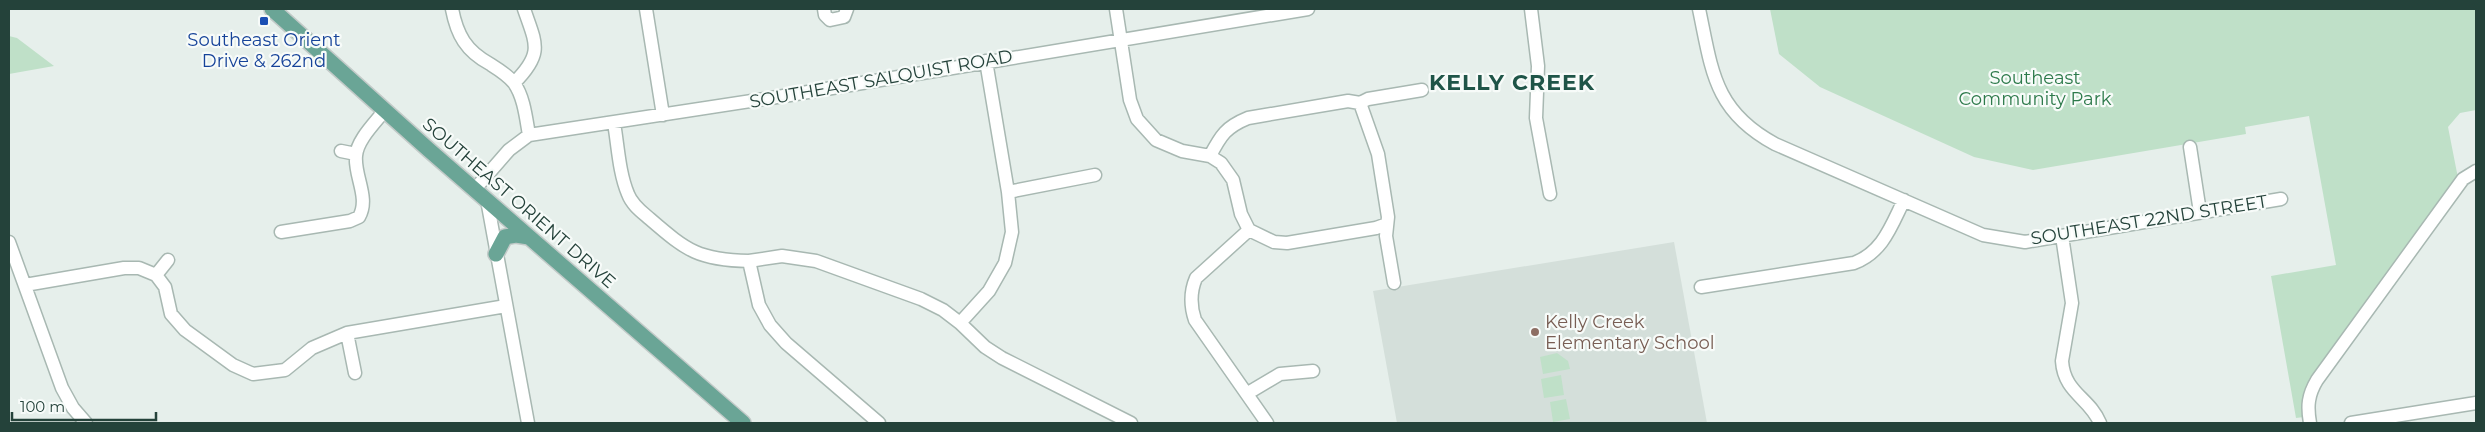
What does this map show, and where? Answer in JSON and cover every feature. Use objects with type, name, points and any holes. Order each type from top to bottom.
[{"type":"main road","name":"SOUTHEAST ORIENT DRIVE","points":[[272,9],[529,237],[743,423]]},
{"type":"main road","points":[[496,254],[505,237],[516,235],[529,237]]},
{"type":"street","points":[[452,9],[460,37],[470,51],[498,69],[514,83],[523,103],[529,135]]},
{"type":"street","points":[[514,83],[527,70],[535,50],[532,25],[524,9]]},
{"type":"street","points":[[646,9],[663,115]]},
{"type":"street","points":[[824,9],[825,15],[830,20],[844,17],[847,9]]},
{"type":"street","points":[[1116,9],[1130,100],[1137,119],[1156,140],[1169,147],[1210,156],[1230,173],[1241,214],[1249,230],[1274,242],[1287,243],[1376,228],[1387,224]]},
{"type":"street","name":"SOUTHEAST SALQUIST ROAD","points":[[475,189],[509,150],[529,135],[614,123],[1308,9]]},
{"type":"street","points":[[1531,9],[1538,66],[1536,118],[1550,194]]},
{"type":"street","name":"SOUTHEAST 22ND STREET","points":[[1700,9],[1715,82],[1727,104],[1744,122],[1775,144],[1984,236],[2025,242],[2280,199]]},
{"type":"street","points":[[960,323],[990,291],[1006,263],[1012,232],[1008,192],[986,61]]},
{"type":"street","points":[[1210,156],[1222,134],[1233,124],[1248,118],[1348,101],[1360,103],[1368,99],[1422,90]]},
{"type":"street","points":[[1360,103],[1378,154],[1388,217],[1386,236],[1394,283]]},
{"type":"street","points":[[282,232],[350,221],[359,217],[363,202],[356,154],[365,136],[385,110]]},
{"type":"street","points":[[614,123],[625,185],[634,206],[680,245],[703,256],[727,260],[749,261],[782,256],[816,261],[921,299],[943,310],[960,323],[976,340],[1002,358],[1132,423]]},
{"type":"street","points":[[2190,146],[2200,212]]},
{"type":"street","points":[[341,151],[356,154]]},
{"type":"street","points":[[2310,423],[2308,400],[2317,380],[2463,179],[2476,172]]},
{"type":"street","points":[[1008,192],[1095,175]]},
{"type":"street","points":[[487,200],[528,423]]},
{"type":"street","points":[[1701,287],[1854,263],[1865,259],[1882,243],[1904,200]]},
{"type":"street","points":[[1249,230],[1196,278],[1192,288],[1191,300],[1195,320],[1248,393],[1267,423]]},
{"type":"street","points":[[2062,236],[2072,303],[2062,370],[2074,393],[2096,414],[2100,423]]},
{"type":"street","points":[[9,242],[62,388],[72,408],[86,423]]},
{"type":"street","points":[[156,275],[168,260]]},
{"type":"street","points":[[749,261],[759,305],[770,325],[786,343],[879,423]]},
{"type":"street","points":[[25,285],[124,268],[140,268],[156,275],[165,287],[171,314],[185,330],[233,365],[253,374],[284,370],[312,348],[347,333],[506,306]]},
{"type":"street","points":[[347,333],[355,373]]},
{"type":"street","points":[[1248,393],[1280,374],[1313,371]]},
{"type":"street","points":[[2351,423],[2476,403]]},
{"type":"shaded area","name":"Kelly Creek Elementary School","points":[[1674,242],[1707,423],[1397,423],[1373,291]]},
{"type":"green space","name":"Southeast Community Park","points":[[1770,9],[2476,9],[2476,110],[2460,113],[2448,127],[2458,178],[2309,381],[2304,394],[2304,417],[2296,418],[2271,276],[2336,265],[2309,116],[2245,127],[2246,134],[2033,170],[1974,157],[1820,87],[1779,54]]},
{"type":"green space","points":[[9,36],[17,38],[54,66],[9,74]]},
{"type":"green space","points":[[1557,353],[1568,361],[1570,369],[1543,374],[1540,357]]},
{"type":"green space","points":[[1561,375],[1564,395],[1544,398],[1541,379]]},
{"type":"green space","points":[[1566,399],[1570,419],[1553,422],[1550,402]]},
{"type":"place","name":"Southeast Orient Drive & 262nd","points":[[264,21]]},
{"type":"place","name":"Kelly Creek Elementary School","points":[[1535,332]]},
{"type":"district","name":"KELLY CREEK","points":[[1512,82]]}]
